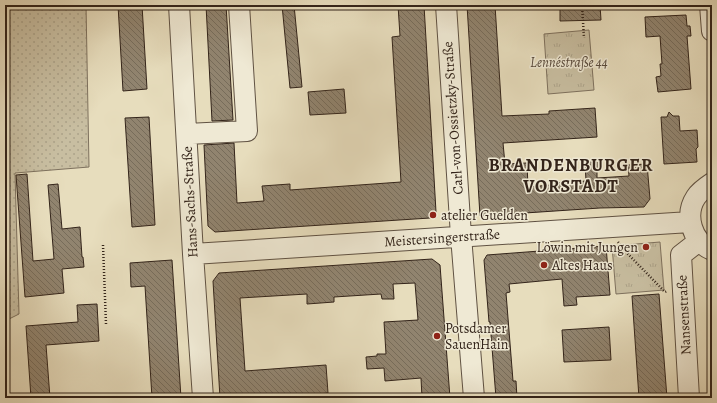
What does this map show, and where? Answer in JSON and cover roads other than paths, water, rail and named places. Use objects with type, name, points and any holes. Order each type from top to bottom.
[{"type":"street","name":"Hans-Sachs-Straße","points":[[179,5],[193,254],[203,398]]},
{"type":"street","points":[[187,134],[247,131],[239,5]]},
{"type":"street","name":"Carl-von-Ossietzky-Straße","points":[[446,5],[461,236],[474,398]]},
{"type":"street","points":[[710,5],[712,31]]},
{"type":"street","points":[[706,245],[694,232],[690,222],[691,210],[695,198],[703,189],[712,183]]},
{"type":"street","name":"Meistersingerstraße","points":[[193,254],[690,222]]},
{"type":"street","name":"Nansenstraße","points":[[689,398],[681,255],[706,245]]},
{"type":"place","name":"atelier Guelden","points":[[433,215]]},
{"type":"place","name":"Löwin mit Jungen","points":[[646,247]]},
{"type":"place","name":"Altes Haus","points":[[544,265]]},
{"type":"place","name":"Potsdamer SauenHain","points":[[437,336]]},
{"type":"district","name":"BRANDENBURGER VORSTADT","points":[[571,175]]},
{"type":"park label","name":"Lennéstraße 44","points":[[569,62]]}]
